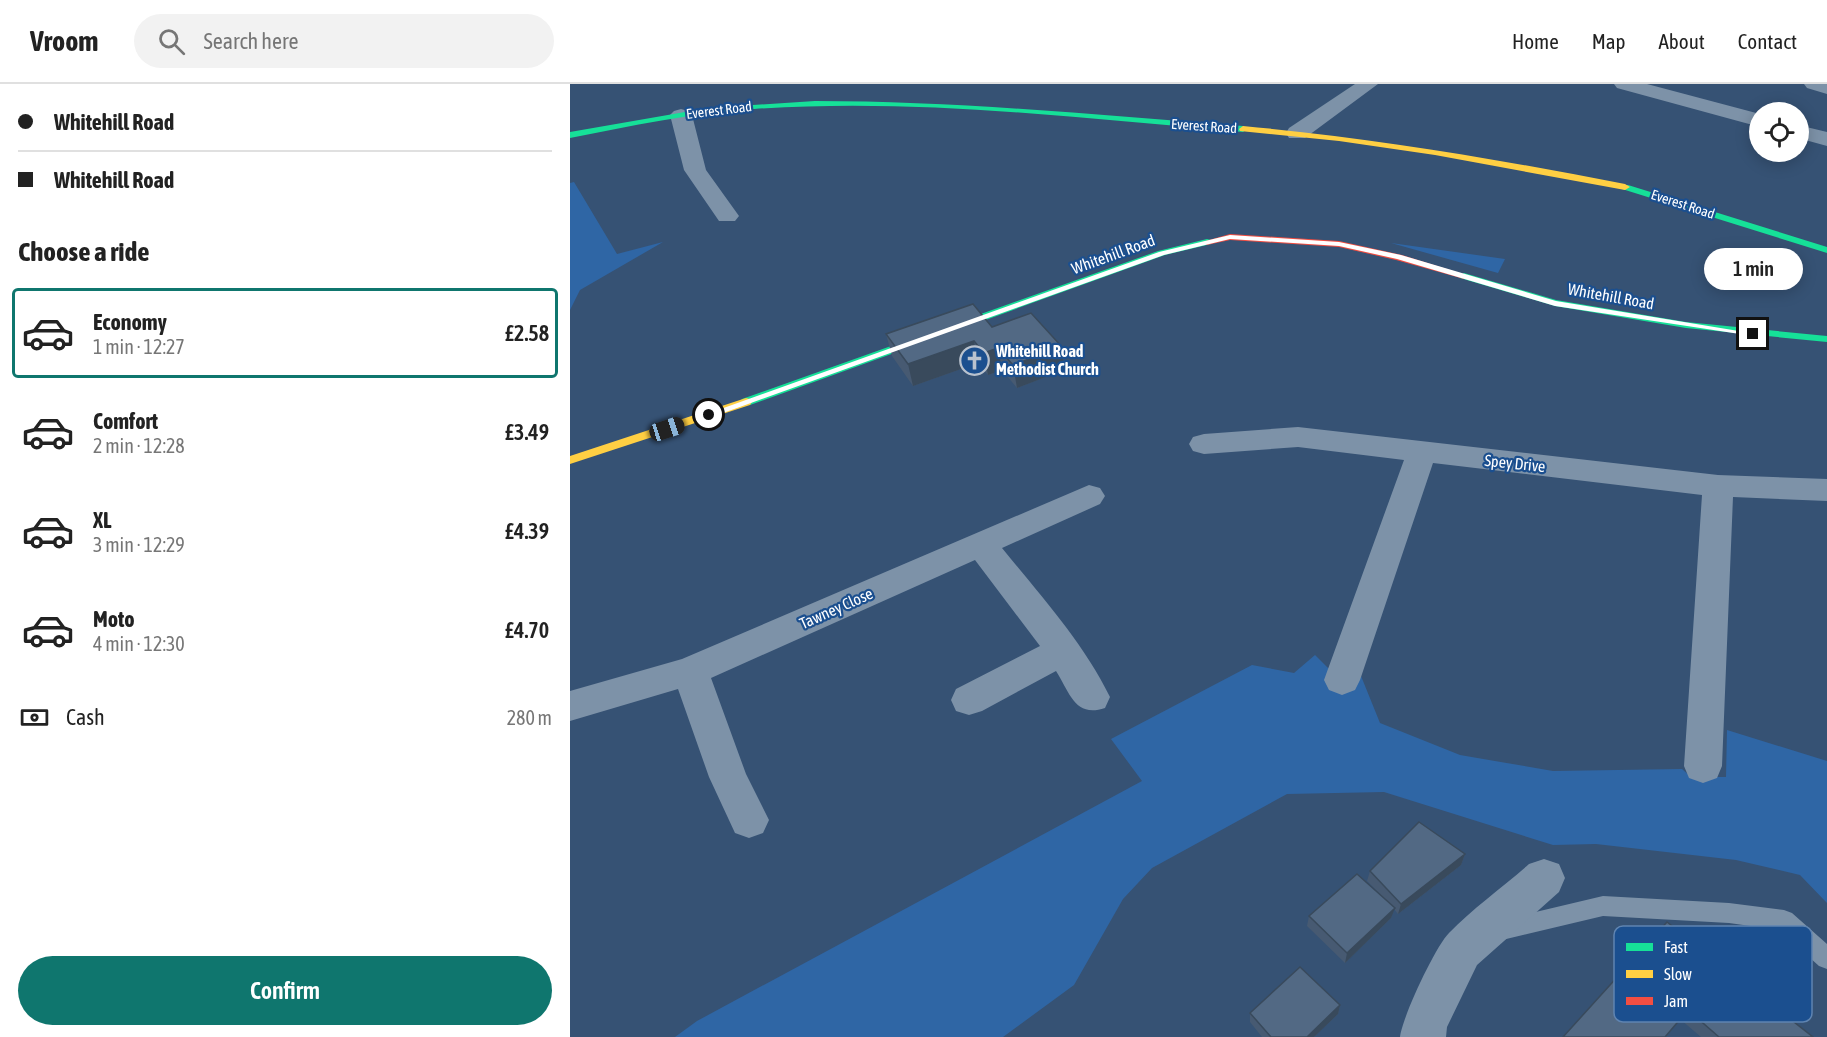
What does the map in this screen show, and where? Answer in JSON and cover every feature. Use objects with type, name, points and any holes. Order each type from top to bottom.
[{"type":"street","points":[[1297,133],[1368,84]]},
{"type":"street","points":[[1624,84],[1749,118]]},
{"type":"street","points":[[1814,84],[1827,88]]},
{"type":"street","name":"Everest Road","points":[[570,135],[681,115],[752,106],[870,103],[1297,133],[1535,169],[1634,189],[1827,250]]},
{"type":"street","points":[[681,115],[695,170],[727,216]]},
{"type":"street","points":[[1809,134],[1827,139]]},
{"type":"street","name":"Whitehill Road","points":[[570,460],[687,423],[1162,254],[1230,237],[1284,238],[1339,244],[1398,257],[1555,303],[1776,336],[1827,339]]},
{"type":"street","name":"Spey Drive","points":[[1204,444],[1244,428],[1298,437],[1718,486],[1827,490]]},
{"type":"street","points":[[1342,680],[1422,452]]},
{"type":"street","points":[[1703,766],[1718,486]]},
{"type":"street","name":"Tawney Close","points":[[570,706],[690,671],[982,545],[1089,496]]},
{"type":"street","points":[[982,545],[1062,651],[1092,697]]},
{"type":"street","points":[[969,700],[1062,651]]},
{"type":"street","points":[[690,671],[728,777],[749,820]]},
{"type":"street","points":[[1423,1037],[1424,1024],[1462,950],[1544,878]]},
{"type":"lane","points":[[991,315],[1006,329]]},
{"type":"lane","points":[[1480,935],[1603,906],[1729,913],[1784,920],[1791,926]]},
{"type":"lane","points":[[1812,945],[1827,958]]},
{"type":"shaded area","points":[[574,182],[617,254],[663,242],[580,290],[570,310],[570,183]]},
{"type":"shaded area","points":[[1391,243],[1505,259],[1498,273]]},
{"type":"shaded area","points":[[1315,655],[1337,677],[1361,676],[1380,723],[1460,755],[1553,771],[1682,769],[1691,777],[1726,777],[1727,730],[1827,761],[1827,903],[1800,875],[1736,860],[1596,844],[1553,845],[1384,792],[1287,794],[1152,868],[1123,899],[1074,985],[1003,1037],[675,1037],[697,1021],[1142,781],[1111,739],[1252,665],[1294,673]]},
{"type":"building","points":[[973,304],[992,327],[1031,313],[1062,347],[1013,365],[998,348],[984,353],[974,341],[908,364],[886,334]]},
{"type":"building","points":[[1419,822],[1465,854],[1401,904],[1370,871]]},
{"type":"building","points":[[1357,874],[1395,908],[1347,953],[1309,916]]},
{"type":"building","points":[[1300,967],[1340,1005],[1307,1037],[1271,1037],[1250,1013]]},
{"type":"building","points":[[1614,981],[1614,1022],[1678,1022],[1665,1037],[1563,1037]]},
{"type":"building","points":[[1702,1022],[1794,1022],[1813,1037],[1719,1037]]},
{"type":"traffic: fast","points":[[570,135],[708,111],[815,103],[937,105],[1243,129]]},
{"type":"traffic: fast","points":[[1625,187],[1827,250]]},
{"type":"traffic: fast","points":[[746,402],[1162,253],[1207,242]]},
{"type":"traffic: fast","points":[[1464,276],[1555,303],[1686,325],[1827,339]]},
{"type":"traffic: slow","points":[[1243,129],[1435,152],[1625,187]]},
{"type":"traffic: slow","points":[[570,460],[746,402]]},
{"type":"traffic: jam","points":[[1207,242],[1230,237],[1339,244],[1398,257],[1464,276]]},
{"type":"place","name":"Whitehill Road Methodist Church","points":[[975,360]]},
{"type":"route","points":[[709,415],[1162,254],[1230,237],[1284,238],[1339,244],[1398,257],[1555,303],[1753,334]]}]
